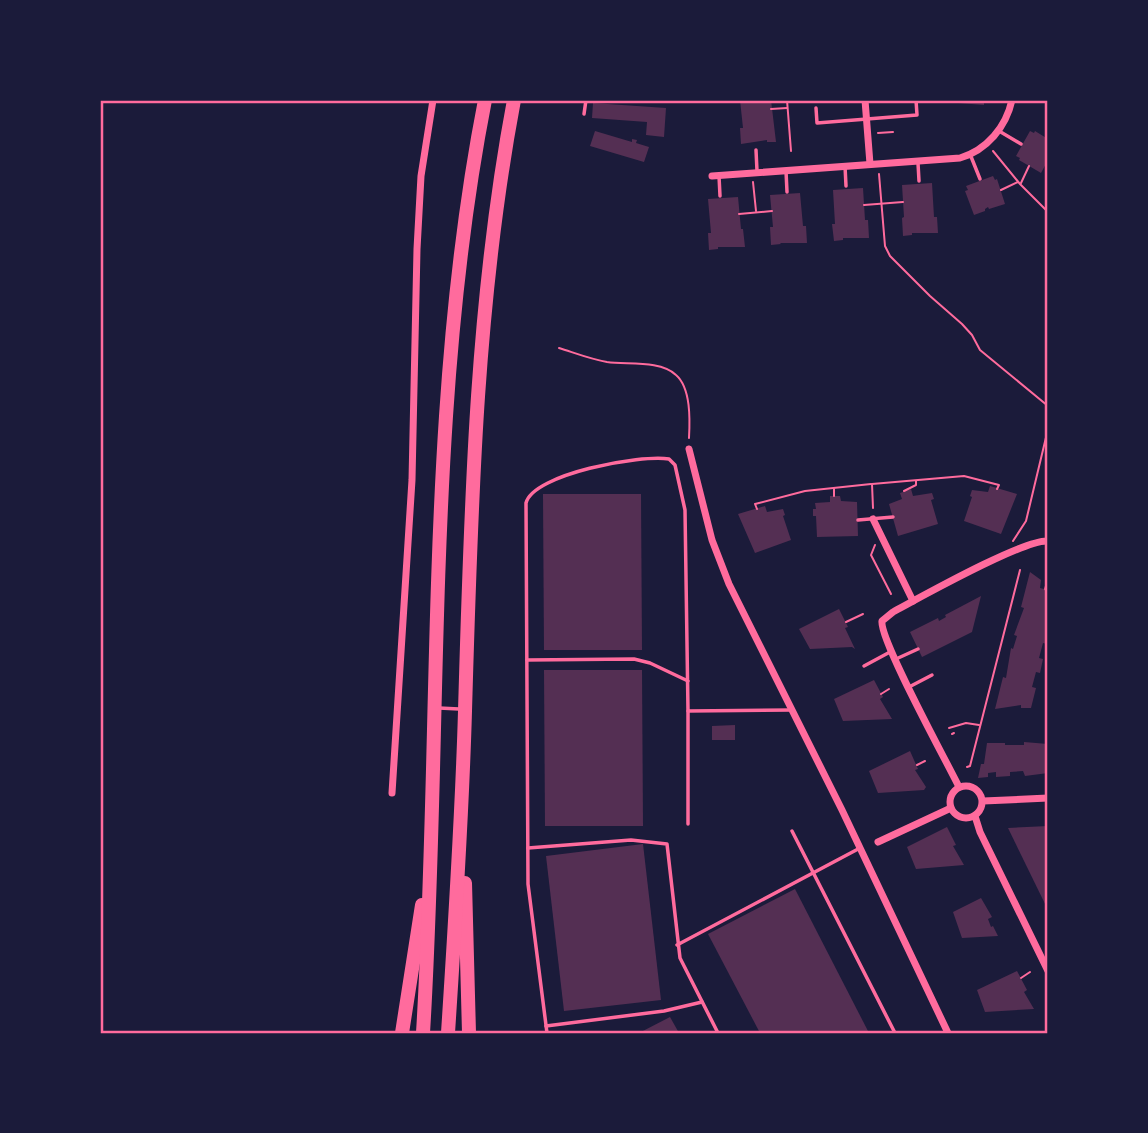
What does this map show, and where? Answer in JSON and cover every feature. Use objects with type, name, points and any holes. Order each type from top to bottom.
[{"type":"highway","points":[[423,1033],[445,446],[454,327],[468,204],[485,100]]},
{"type":"highway","points":[[448,1033],[462,805],[471,517],[478,393],[497,206],[514,100]]},
{"type":"highway","points":[[462,805],[469,1033]]},
{"type":"highway","points":[[402,1033],[431,856]]},
{"type":"street","points":[[392,793],[412,480],[417,249],[422,176],[433,100]]},
{"type":"street","points":[[865,100],[870,164]]},
{"type":"street","points":[[715,176],[755,177],[786,171],[960,158],[981,148],[999,131],[1012,100]]},
{"type":"street","points":[[690,449],[720,562],[948,1033]]},
{"type":"street","points":[[873,519],[913,601]]},
{"type":"street","points":[[959,787],[881,627],[885,616],[913,601],[1012,551],[1034,542],[1048,541]]},
{"type":"street","points":[[970,786],[982,796],[983,801],[981,810],[970,818],[959,816],[951,808],[950,798],[959,787],[970,786]]},
{"type":"street","points":[[983,801],[1048,798]]},
{"type":"street","points":[[878,842],[951,808]]},
{"type":"street","points":[[975,816],[980,832],[1048,971]]},
{"type":"lane","points":[[584,114],[586,100]]},
{"type":"lane","points":[[816,108],[817,123],[867,120],[917,115],[916,100]]},
{"type":"lane","points":[[999,131],[1021,144]]},
{"type":"lane","points":[[755,177],[756,150]]},
{"type":"lane","points":[[970,154],[980,179]]},
{"type":"lane","points":[[917,161],[919,181]]},
{"type":"lane","points":[[845,166],[846,186]]},
{"type":"lane","points":[[786,171],[787,192]]},
{"type":"lane","points":[[715,176],[720,195]]},
{"type":"lane","points":[[547,1033],[528,884],[526,503],[528,496],[538,486],[622,460],[669,459],[675,465],[685,510],[688,824]]},
{"type":"lane","points":[[858,520],[893,517]]},
{"type":"lane","points":[[1045,589],[1048,580]]},
{"type":"lane","points":[[896,660],[918,649]]},
{"type":"lane","points":[[864,666],[892,651]]},
{"type":"lane","points":[[527,660],[634,659],[650,663],[688,681]]},
{"type":"lane","points":[[909,687],[932,675]]},
{"type":"lane","points":[[435,708],[465,710]]},
{"type":"lane","points":[[688,711],[792,710]]},
{"type":"lane","points":[[792,831],[895,1033]]},
{"type":"lane","points":[[528,848],[631,840],[667,844],[680,958],[719,1033]]},
{"type":"lane","points":[[677,946],[860,848]]},
{"type":"lane","points":[[546,1026],[664,1011],[702,1002]]},
{"type":"path","points":[[787,100],[791,152]]},
{"type":"path","points":[[771,109],[788,108]]},
{"type":"path","points":[[877,133],[893,132]]},
{"type":"path","points":[[992,150],[1048,212]]},
{"type":"path","points":[[1001,190],[1020,183],[1029,166]]},
{"type":"path","points":[[879,174],[885,246],[890,256],[962,324],[992,362],[1048,406]]},
{"type":"path","points":[[755,177],[756,213]]},
{"type":"path","points":[[864,205],[903,202]]},
{"type":"path","points":[[739,214],[772,211]]},
{"type":"path","points":[[559,348],[587,358],[666,369],[676,375],[683,383],[686,396],[690,449]]},
{"type":"path","points":[[1009,547],[1026,521],[1048,429]]},
{"type":"path","points":[[757,509],[755,504],[805,492],[900,481],[964,476],[999,485],[998,489]]},
{"type":"path","points":[[900,481],[904,491],[916,485],[916,480]]},
{"type":"path","points":[[872,484],[873,519]]},
{"type":"path","points":[[834,488],[834,496]]},
{"type":"path","points":[[880,532],[871,555],[891,594]]},
{"type":"path","points":[[968,767],[1020,570]]},
{"type":"path","points":[[846,622],[863,614]]},
{"type":"path","points":[[881,694],[889,690]]},
{"type":"path","points":[[949,728],[967,723],[980,726]]},
{"type":"path","points":[[917,765],[925,761]]},
{"type":"path","points":[[1021,978],[1030,972]]},
{"type":"building","points":[[740,100],[771,100],[776,142],[767,140],[741,144],[740,128],[743,128]]},
{"type":"building","points":[[959,100],[989,100],[984,105],[958,103]]},
{"type":"building","points":[[593,103],[666,108],[664,137],[646,135],[647,122],[592,118]]},
{"type":"building","points":[[595,131],[632,142],[632,139],[637,140],[636,143],[649,147],[644,162],[590,146]]},
{"type":"building","points":[[1030,131],[1048,139],[1048,160],[1041,173],[1016,156]]},
{"type":"building","points":[[993,176],[997,179],[1005,204],[989,209],[988,207],[974,215],[965,191],[968,190],[966,186]]},
{"type":"building","points":[[932,183],[938,233],[912,233],[903,236],[902,185]]},
{"type":"building","points":[[863,188],[869,238],[843,238],[834,241],[833,190]]},
{"type":"building","points":[[800,193],[807,243],[771,245],[770,227],[773,227],[770,195]]},
{"type":"building","points":[[738,197],[745,247],[718,247],[709,250],[708,233],[711,233],[708,199]]},
{"type":"building","points":[[990,486],[1017,494],[1001,534],[964,521],[972,490],[988,492]]},
{"type":"building","points":[[911,489],[913,496],[932,493],[934,499],[931,500],[938,524],[898,536],[889,504],[902,499],[900,493]]},
{"type":"building","points":[[543,494],[641,494],[642,650],[544,650]]},
{"type":"building","points":[[830,496],[840,496],[841,501],[857,502],[858,536],[817,537],[813,509],[816,509],[815,503],[830,502]]},
{"type":"building","points":[[765,506],[767,512],[783,509],[791,540],[755,553],[738,514]]},
{"type":"building","points":[[1030,572],[1041,580],[1040,588],[1048,590],[1048,640],[1047,644],[1043,643],[1039,658],[1043,659],[1040,673],[1036,672],[1032,687],[1036,688],[1031,708],[1021,708],[1021,705],[995,709],[1003,677],[1006,678],[1011,648],[1013,649],[1017,636],[1014,635],[1024,608],[1021,607]]},
{"type":"building","points":[[981,596],[972,632],[922,657],[910,632],[938,618],[939,621]]},
{"type":"building","points":[[839,609],[855,649],[810,649],[799,629]]},
{"type":"building","points":[[544,670],[642,670],[643,826],[545,826]]},
{"type":"building","points":[[874,680],[883,697],[880,699],[892,719],[843,721],[834,699]]},
{"type":"building","points":[[735,725],[735,740],[712,740],[712,726]]},
{"type":"building","points":[[1024,742],[1048,744],[1048,773],[1025,776],[1023,771],[1010,772],[1010,776],[996,777],[996,772],[988,773],[988,777],[978,778],[981,764],[984,764],[987,743],[1024,745]]},
{"type":"building","points":[[910,751],[918,769],[915,770],[926,787],[924,790],[878,793],[869,771]]},
{"type":"building","points":[[1048,826],[1048,910],[1008,828]]},
{"type":"building","points":[[947,827],[956,845],[953,846],[964,865],[916,869],[907,847]]},
{"type":"building","points":[[643,844],[661,1000],[564,1011],[546,856]]},
{"type":"building","points":[[795,889],[869,1033],[760,1033],[708,934]]},
{"type":"building","points":[[981,898],[992,917],[988,919],[991,927],[993,926],[998,936],[962,938],[953,912]]},
{"type":"building","points":[[1017,971],[1027,990],[1024,992],[1034,1009],[985,1012],[977,990]]},
{"type":"building","points":[[670,1017],[679,1033],[639,1033]]}]
